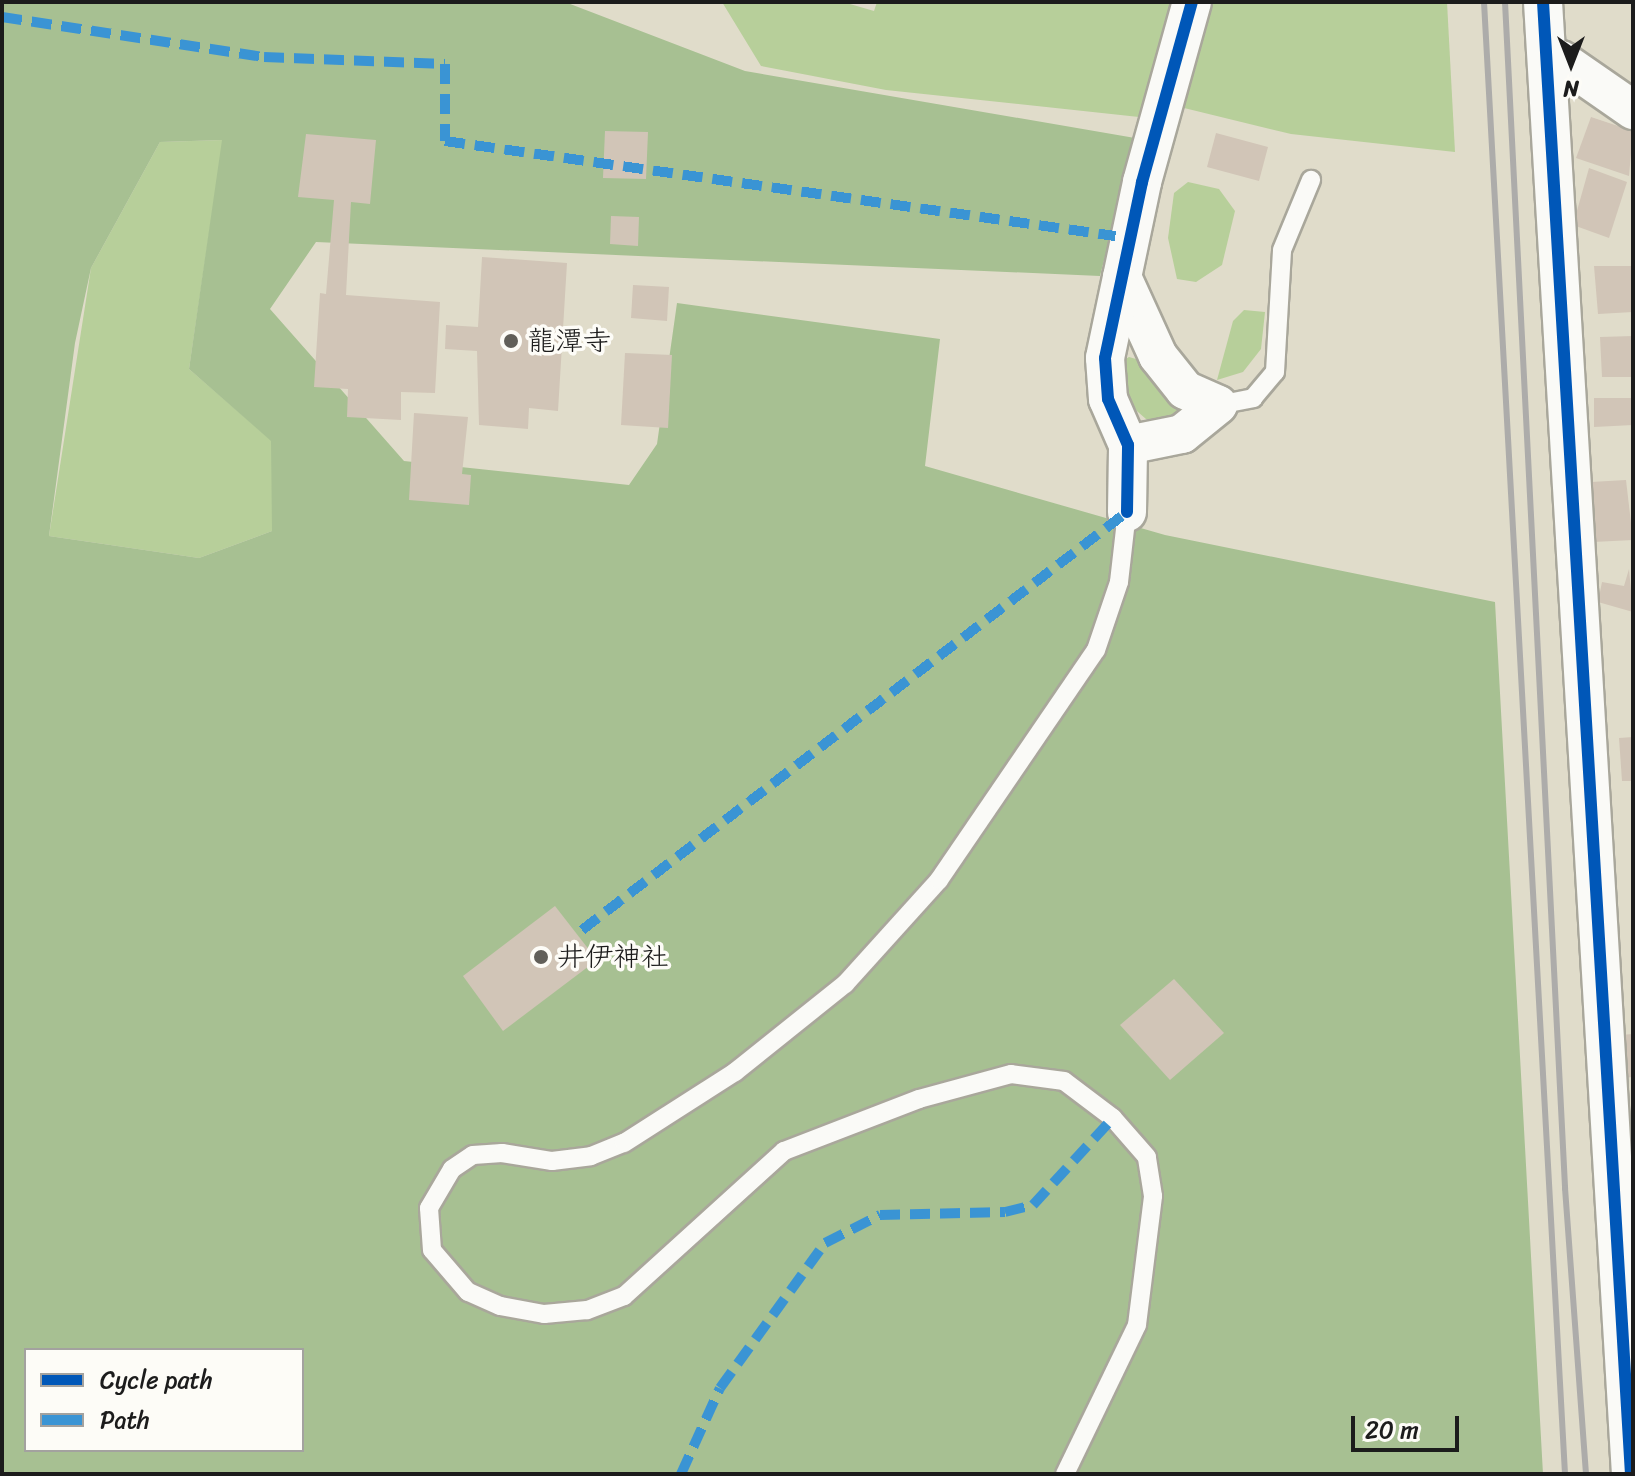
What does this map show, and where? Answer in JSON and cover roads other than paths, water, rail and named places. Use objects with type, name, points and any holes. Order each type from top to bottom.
[{"type":"street","points":[[1127,512],[1128,445],[1108,399],[1105,358],[1122,277],[1192,2]]},
{"type":"street","points":[[1543,2],[1626,1326],[1631,1474]]},
{"type":"street","points":[[1547,60],[1561,60],[1633,110]]},
{"type":"street","points":[[1122,277],[1158,356],[1185,390],[1218,405],[1182,434],[1128,445]]},
{"type":"lane","points":[[1218,405],[1253,398],[1275,372],[1282,250],[1311,180]]},
{"type":"lane","points":[[1065,1474],[1137,1325],[1153,1196],[1147,1157],[1113,1118],[1064,1081],[1011,1074],[919,1099],[784,1151],[624,1296],[587,1310],[544,1314],[500,1306],[468,1292],[432,1250],[429,1208],[452,1169],[473,1155],[502,1153],[552,1161],[591,1156],[624,1143],[735,1072],[845,984],[939,880],[1096,650],[1119,582],[1127,512]]},
{"type":"railway","points":[[1484,2],[1565,1474]]},
{"type":"railway","points":[[1505,2],[1565,1188],[1586,1474]]},
{"type":"place","name":"龍潭寺","points":[[511,341]]},
{"type":"place","name":"井伊神社","points":[[541,957]]}]
